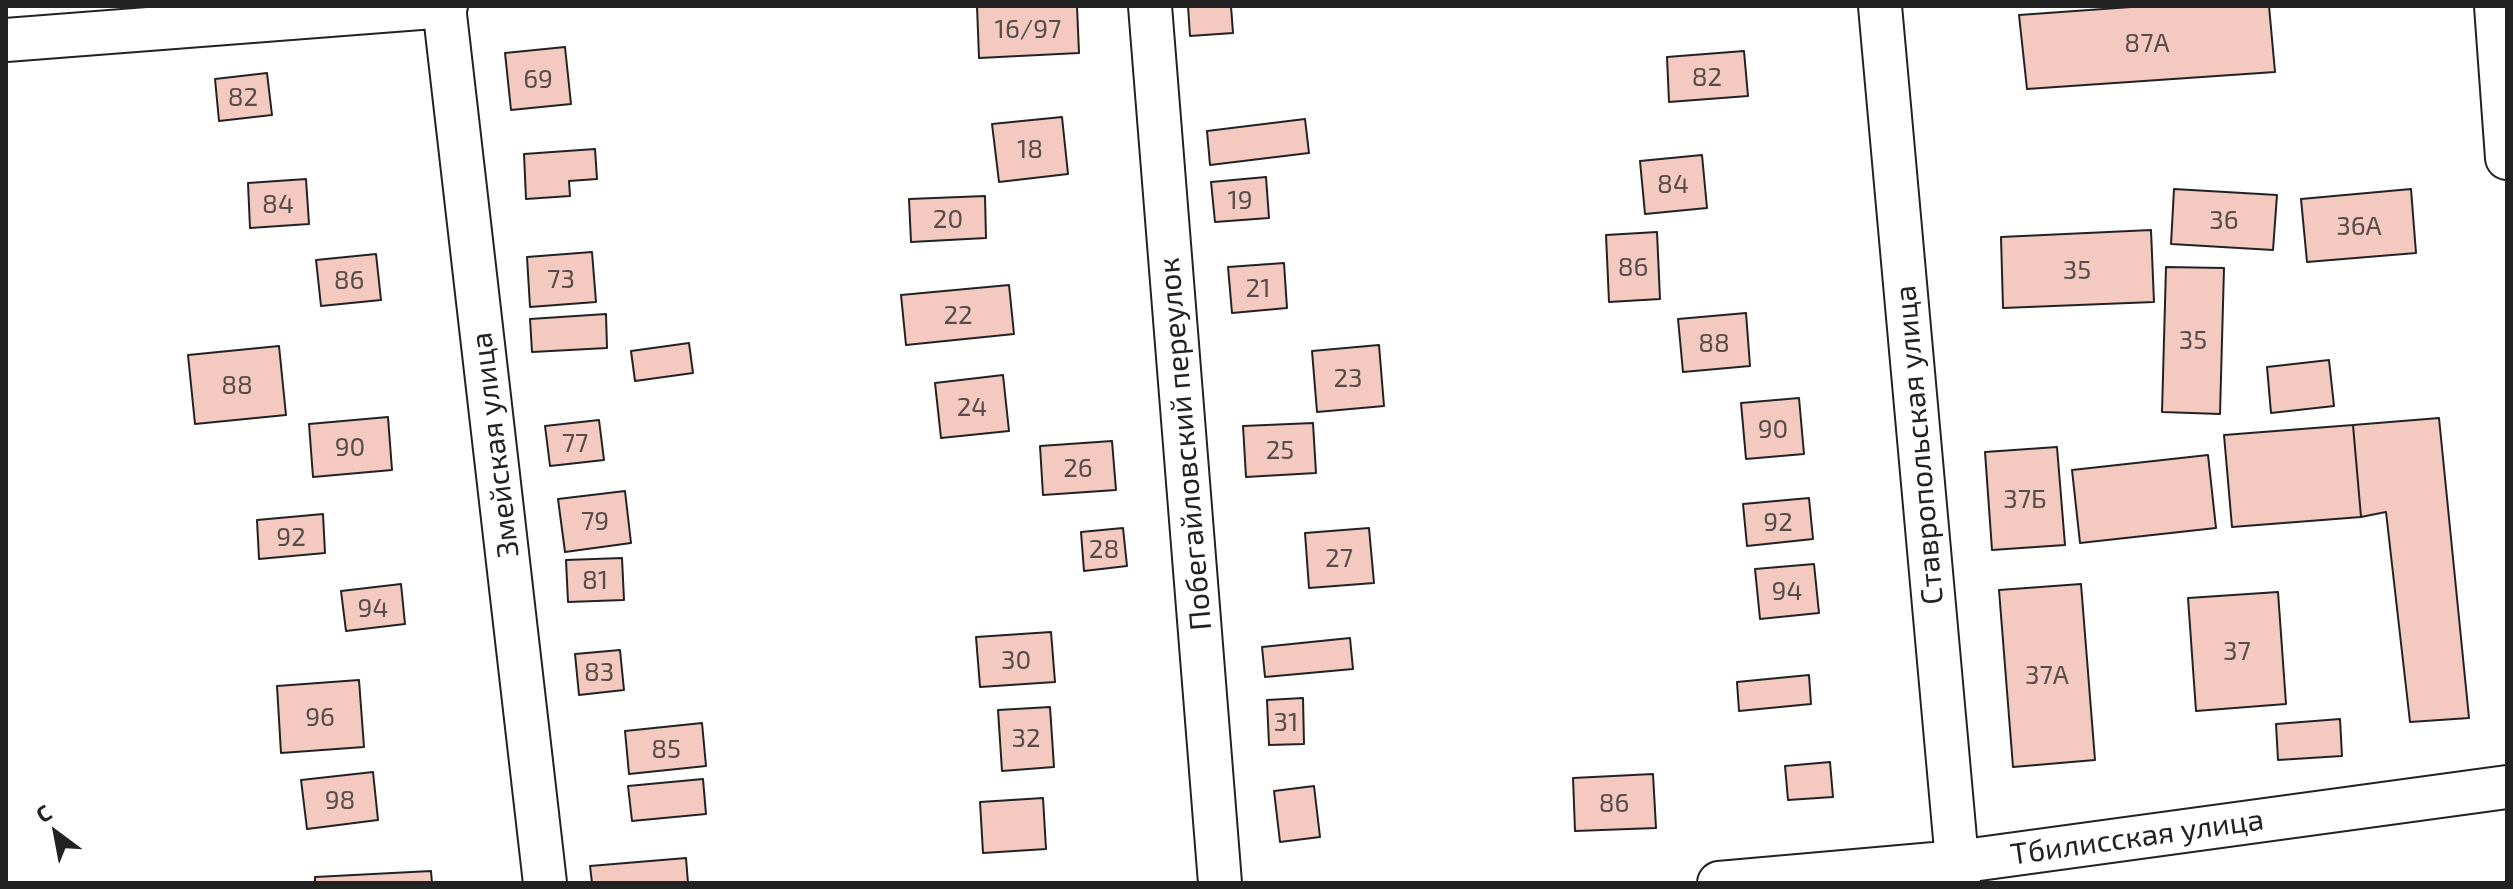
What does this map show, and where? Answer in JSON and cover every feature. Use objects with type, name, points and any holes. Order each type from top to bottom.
[{"type":"street","points":[[6,40],[445,6]]},
{"type":"street","name":"Змейская улица","points":[[445,6],[545,883]]},
{"type":"street","name":"Побегайловский переулок","points":[[1150,6],[1220,883]]},
{"type":"street","name":"Ставропольская улица","points":[[1880,6],[1958,872]]},
{"type":"street","points":[[2496,6],[2507,158]]},
{"type":"street","name":"Тбилисская улица","points":[[1719,883],[1958,872],[2507,787]]},
{"type":"building","points":[[977,6],[1077,6],[1079,53],[979,58]]},
{"type":"building","points":[[1188,6],[1231,6],[1233,33],[1190,36]]},
{"type":"building","points":[[2145,6],[2269,6],[2275,72],[2027,89],[2019,15]]},
{"type":"building","points":[[565,47],[571,104],[511,110],[505,53]]},
{"type":"building","points":[[1744,51],[1748,96],[1669,102],[1667,57]]},
{"type":"building","points":[[267,73],[272,115],[219,121],[215,79]]},
{"type":"building","points":[[1062,117],[1068,174],[999,182],[992,124]]},
{"type":"building","points":[[1305,119],[1309,153],[1210,165],[1207,131]]},
{"type":"building","points":[[595,149],[597,179],[569,181],[570,196],[526,199],[524,154]]},
{"type":"building","points":[[1702,155],[1707,208],[1645,214],[1640,161]]},
{"type":"building","points":[[1266,177],[1269,218],[1215,222],[1211,182]]},
{"type":"building","points":[[306,179],[309,224],[250,228],[248,183]]},
{"type":"building","points":[[2174,189],[2277,195],[2273,250],[2171,244]]},
{"type":"building","points":[[2411,189],[2416,253],[2307,262],[2301,199]]},
{"type":"building","points":[[985,196],[986,238],[911,242],[909,199]]},
{"type":"building","points":[[2151,230],[2154,302],[2003,308],[2001,237]]},
{"type":"building","points":[[1657,232],[1660,299],[1609,302],[1606,235]]},
{"type":"building","points":[[592,252],[596,302],[530,307],[527,257]]},
{"type":"building","points":[[376,254],[381,300],[321,306],[316,260]]},
{"type":"building","points":[[1284,263],[1287,308],[1232,313],[1228,267]]},
{"type":"building","points":[[2166,267],[2224,268],[2220,414],[2162,412]]},
{"type":"building","points":[[1009,285],[1014,334],[906,345],[901,295]]},
{"type":"building","points":[[1746,313],[1750,366],[1683,372],[1678,319]]},
{"type":"building","points":[[606,314],[607,348],[532,352],[530,319]]},
{"type":"building","points":[[689,343],[693,373],[635,381],[631,351]]},
{"type":"building","points":[[1379,345],[1384,406],[1317,412],[1312,351]]},
{"type":"building","points":[[279,346],[286,415],[195,424],[188,355]]},
{"type":"building","points":[[2329,360],[2334,406],[2271,413],[2267,367]]},
{"type":"building","points":[[1003,375],[1009,431],[941,438],[935,383]]},
{"type":"building","points":[[1799,398],[1804,454],[1746,459],[1741,403]]},
{"type":"building","points":[[388,417],[392,470],[313,477],[309,424]]},
{"type":"building","points":[[2439,418],[2469,718],[2410,722],[2386,512],[2361,517],[2353,425]]},
{"type":"building","points":[[599,420],[604,460],[550,466],[545,426]]},
{"type":"building","points":[[1313,423],[1316,473],[1246,477],[1243,426]]},
{"type":"building","points":[[2353,425],[2361,517],[2232,527],[2224,435]]},
{"type":"building","points":[[1112,441],[1116,490],[1043,495],[1040,446]]},
{"type":"building","points":[[2057,447],[2065,545],[1992,550],[1985,452]]},
{"type":"building","points":[[2208,455],[2216,528],[2080,543],[2072,470]]},
{"type":"building","points":[[625,491],[631,543],[565,552],[558,499]]},
{"type":"building","points":[[1809,498],[1813,539],[1747,546],[1743,504]]},
{"type":"building","points":[[323,514],[325,553],[259,559],[257,520]]},
{"type":"building","points":[[1123,528],[1127,566],[1084,571],[1081,532]]},
{"type":"building","points":[[1369,528],[1374,583],[1309,588],[1305,533]]},
{"type":"building","points":[[622,558],[624,600],[568,602],[566,560]]},
{"type":"building","points":[[1814,564],[1819,613],[1760,619],[1755,569]]},
{"type":"building","points":[[401,584],[405,624],[346,631],[341,591]]},
{"type":"building","points":[[2081,584],[2095,760],[2013,767],[1999,590]]},
{"type":"building","points":[[2278,592],[2286,704],[2196,711],[2188,598]]},
{"type":"building","points":[[1051,632],[1055,682],[980,687],[976,637]]},
{"type":"building","points":[[1350,638],[1353,669],[1265,677],[1262,647]]},
{"type":"building","points":[[620,650],[624,690],[579,695],[575,654]]},
{"type":"building","points":[[1809,675],[1811,704],[1739,711],[1737,682]]},
{"type":"building","points":[[359,680],[364,747],[281,753],[277,686]]},
{"type":"building","points":[[1303,698],[1304,744],[1269,745],[1267,700]]},
{"type":"building","points":[[1050,707],[1054,767],[1002,771],[998,710]]},
{"type":"building","points":[[2340,719],[2342,756],[2278,760],[2276,724]]},
{"type":"building","points":[[702,723],[706,766],[629,774],[625,731]]},
{"type":"building","points":[[1830,762],[1833,797],[1788,800],[1785,766]]},
{"type":"building","points":[[373,772],[378,820],[307,829],[301,780]]},
{"type":"building","points":[[1653,774],[1656,828],[1575,831],[1573,778]]},
{"type":"building","points":[[703,779],[706,814],[632,821],[628,786]]},
{"type":"building","points":[[1314,786],[1320,837],[1280,842],[1274,791]]},
{"type":"building","points":[[1043,798],[1046,849],[983,853],[980,802]]},
{"type":"building","points":[[686,858],[688,883],[592,883],[590,866]]},
{"type":"building","points":[[431,871],[432,883],[315,883],[315,877]]}]
